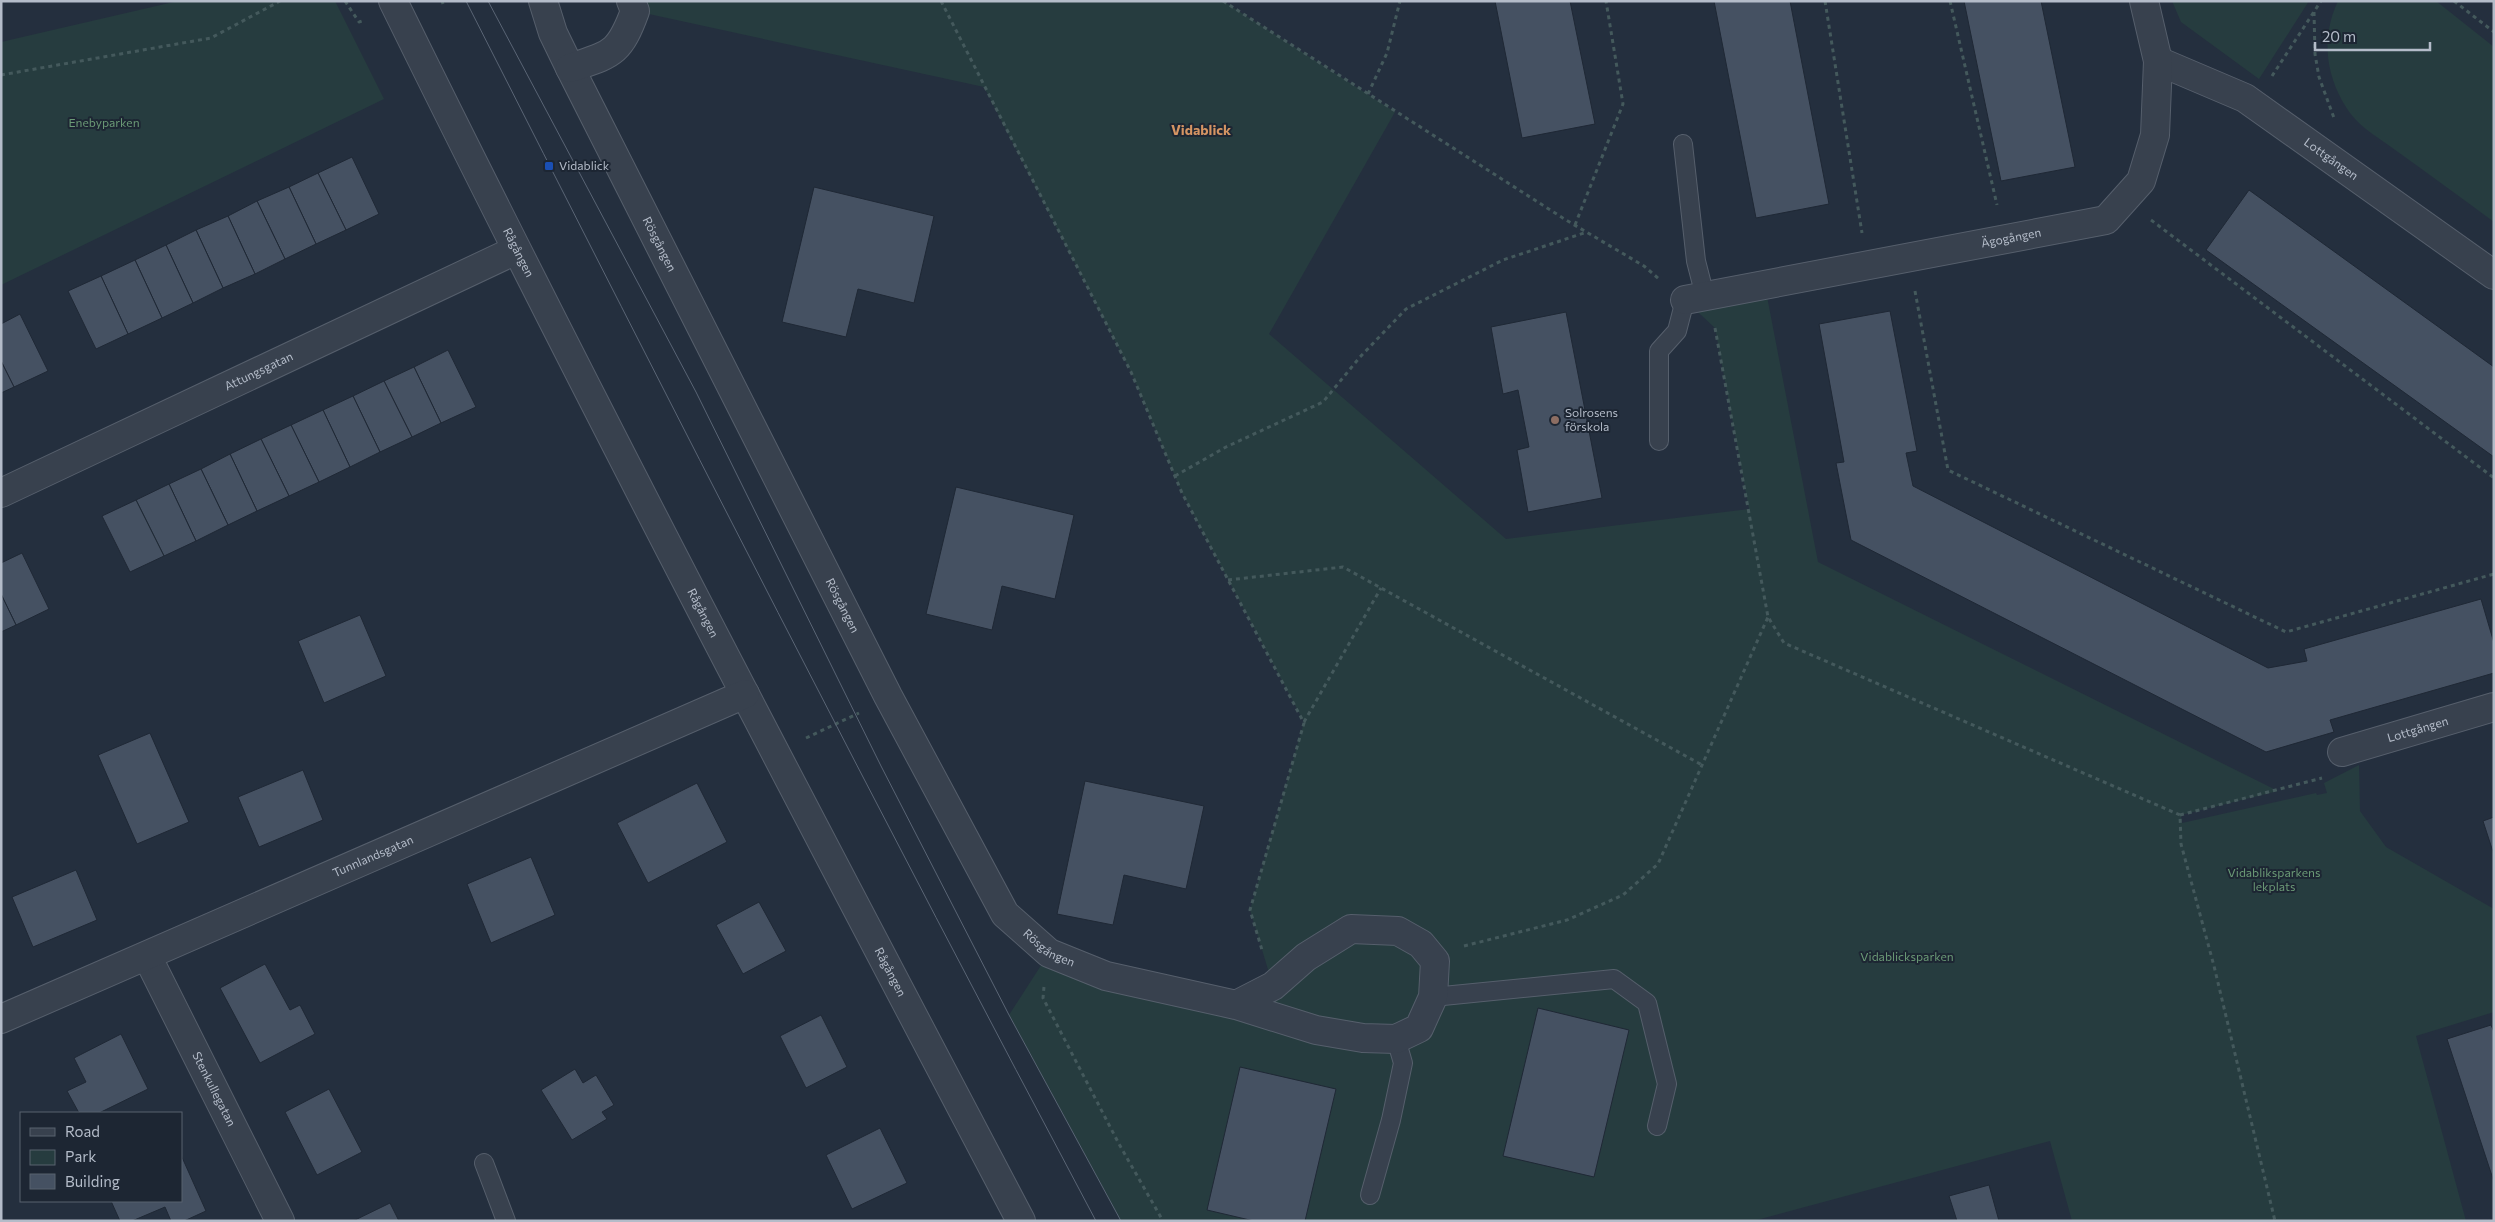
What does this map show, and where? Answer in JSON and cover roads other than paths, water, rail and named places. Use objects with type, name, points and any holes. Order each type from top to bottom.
[{"type":"street","name":"Rågången","points":[[393,1],[516,250],[770,742],[1022,1221]]},
{"type":"street","name":"Rösgången","points":[[543,1],[553,33],[570,68],[888,696],[1005,914],[1048,953],[1106,976],[1236,1005],[1316,1030],[1363,1038],[1396,1039],[1419,1028],[1433,997],[1435,961],[1421,944],[1398,931],[1351,930],[1306,957],[1273,986],[1236,1005]]},
{"type":"street","points":[[570,68],[609,55],[615,49],[626,36],[635,11],[631,1]]},
{"type":"street","name":"Ägogången","points":[[1695,298],[1867,267],[2106,220],[2141,181],[2155,135],[2158,61],[2144,1]]},
{"type":"street","name":"Lottgången","points":[[2158,61],[2245,98],[2494,275]]},
{"type":"street","name":"Attungsgatan","points":[[1,493],[516,250]]},
{"type":"street","name":"Tunnlandsgatan","points":[[1,1019],[745,694]]},
{"type":"street","name":"Lottgången","points":[[2342,752],[2494,707]]},
{"type":"street","name":"Stenkullegatan","points":[[147,956],[280,1221]]},
{"type":"lane","points":[[1659,441],[1659,351],[1677,331],[1695,298],[1696,261],[1683,144]]},
{"type":"lane","points":[[1433,997],[1614,979],[1647,1003],[1667,1084],[1657,1126]]},
{"type":"lane","points":[[1370,1195],[1391,1120],[1403,1064],[1396,1039]]},
{"type":"lane","points":[[484,1163],[506,1221]]},
{"type":"tram line","points":[[466,1],[857,765],[1096,1221]]},
{"type":"tram line","points":[[488,1],[696,392],[881,766],[1009,1015],[1121,1221]]},
{"type":"place","name":"Vidablick","points":[[549,166]]},
{"type":"place","name":"Solrosens förskola","points":[[1555,420]]},
{"type":"district","name":"Vidablick","points":[[1201,130]]},
{"type":"park label","name":"Enebyparken","points":[[104,123]]},
{"type":"park label","name":"Vidabliksparkens lekplats","points":[[2274,880]]},
{"type":"park label","name":"Vidablicksparken","points":[[1907,957]]}]
